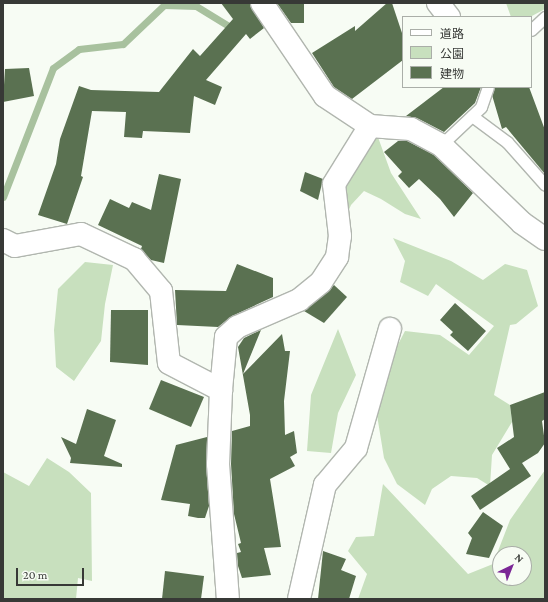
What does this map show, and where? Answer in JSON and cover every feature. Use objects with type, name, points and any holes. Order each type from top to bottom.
[{"type":"street","points":[[262,3],[325,96],[370,126],[411,129],[441,145],[522,223],[545,239]]},
{"type":"street","points":[[438,3],[449,16]]},
{"type":"street","points":[[228,599],[218,464],[221,390],[226,338],[237,327],[298,300],[321,282],[337,257],[340,236],[334,184],[370,126]]},
{"type":"street","points":[[3,240],[15,246],[81,234],[134,258],[161,291],[169,363],[221,390]]},
{"type":"street","points":[[299,599],[325,484],[356,448],[390,328]]},
{"type":"lane","points":[[532,29],[545,17]]},
{"type":"lane","points":[[441,145],[481,107],[488,88]]},
{"type":"lane","points":[[472,116],[507,142],[545,185]]},
{"type":"green space","points":[[506,3],[545,3],[545,9],[532,16],[511,16]]},
{"type":"green space","points":[[375,129],[391,173],[421,219],[405,214],[381,199],[364,191],[351,205],[343,224],[342,185]]},
{"type":"green space","points":[[393,238],[451,261],[483,280],[505,264],[527,270],[538,306],[516,324],[510,325],[494,395],[510,405],[512,422],[492,455],[490,486],[477,478],[451,476],[432,489],[425,505],[397,484],[384,458],[377,415],[391,358],[405,331],[440,335],[469,355],[494,326],[436,284],[428,296],[400,282],[405,261]]},
{"type":"green space","points":[[85,262],[113,265],[105,304],[101,341],[74,381],[56,367],[54,330],[58,289]]},
{"type":"green space","points":[[338,329],[356,375],[338,413],[331,453],[307,451],[311,395]]},
{"type":"green space","points":[[47,458],[69,472],[91,493],[92,581],[78,578],[76,599],[3,599],[3,472],[29,486]]},
{"type":"green space","points":[[545,470],[545,599],[358,599],[367,574],[348,551],[356,537],[374,536],[383,484],[468,574],[492,564],[492,586],[532,586],[532,546],[500,546],[510,520]]},
{"type":"building","points":[[221,3],[250,3],[264,28],[250,39],[246,34],[206,80],[222,87],[215,105],[194,96],[190,133],[143,131],[142,138],[124,137],[126,112],[92,111],[81,176],[83,177],[67,224],[38,215],[56,164],[60,139],[79,86],[91,90],[159,92],[193,49],[200,56],[233,19]]},
{"type":"building","points":[[277,3],[304,3],[304,23],[291,23]]},
{"type":"building","points":[[387,3],[392,3],[402,33],[402,61],[352,99],[334,87],[312,53],[355,26],[355,31]]},
{"type":"building","points":[[29,68],[34,96],[3,102],[5,69]]},
{"type":"building","points":[[443,88],[481,88],[475,103],[444,132],[417,118],[406,116]]},
{"type":"building","points":[[495,88],[529,88],[545,130],[545,174],[506,127],[502,129],[492,95]]},
{"type":"building","points":[[398,141],[407,141],[434,155],[473,193],[454,217],[440,199],[419,179],[409,188],[398,176],[402,172],[384,152]]},
{"type":"building","points":[[305,172],[323,179],[318,200],[300,191]]},
{"type":"building","points":[[159,174],[181,179],[164,263],[151,260],[141,249],[142,246],[98,225],[110,199],[129,208],[132,202],[151,210]]},
{"type":"building","points":[[237,264],[273,278],[273,297],[232,316],[218,327],[177,325],[175,290],[226,291]]},
{"type":"building","points":[[334,285],[347,297],[324,323],[304,311]]},
{"type":"building","points":[[455,303],[486,331],[468,351],[450,335],[453,332],[440,320]]},
{"type":"building","points":[[111,310],[148,310],[148,365],[110,362]]},
{"type":"building","points":[[261,330],[243,374],[282,334],[285,351],[290,351],[284,401],[285,435],[294,431],[297,453],[290,457],[295,466],[270,479],[281,547],[264,548],[271,575],[242,578],[238,566],[237,553],[241,552],[238,544],[241,543],[234,514],[231,464],[232,431],[250,426],[250,415],[238,347],[244,338]]},
{"type":"building","points":[[161,380],[204,397],[191,427],[149,409]]},
{"type":"building","points":[[545,392],[545,419],[542,421],[545,443],[538,453],[522,463],[531,476],[480,510],[471,496],[510,469],[497,448],[514,437],[510,405]]},
{"type":"building","points":[[87,409],[116,420],[104,456],[122,464],[122,467],[70,463],[71,458],[61,437],[76,444]]},
{"type":"building","points":[[207,437],[209,506],[205,518],[198,518],[188,516],[190,504],[161,500],[176,445]]},
{"type":"building","points":[[483,512],[503,526],[494,546],[492,546],[492,551],[489,558],[466,554],[472,538],[468,533]]},
{"type":"building","points":[[323,551],[346,559],[341,570],[356,576],[349,599],[318,599]]},
{"type":"building","points":[[165,571],[204,576],[201,599],[162,599]]},
{"type":"waterway","points":[[3,197],[53,68],[79,49],[123,44],[164,5],[196,6],[235,30]]}]
